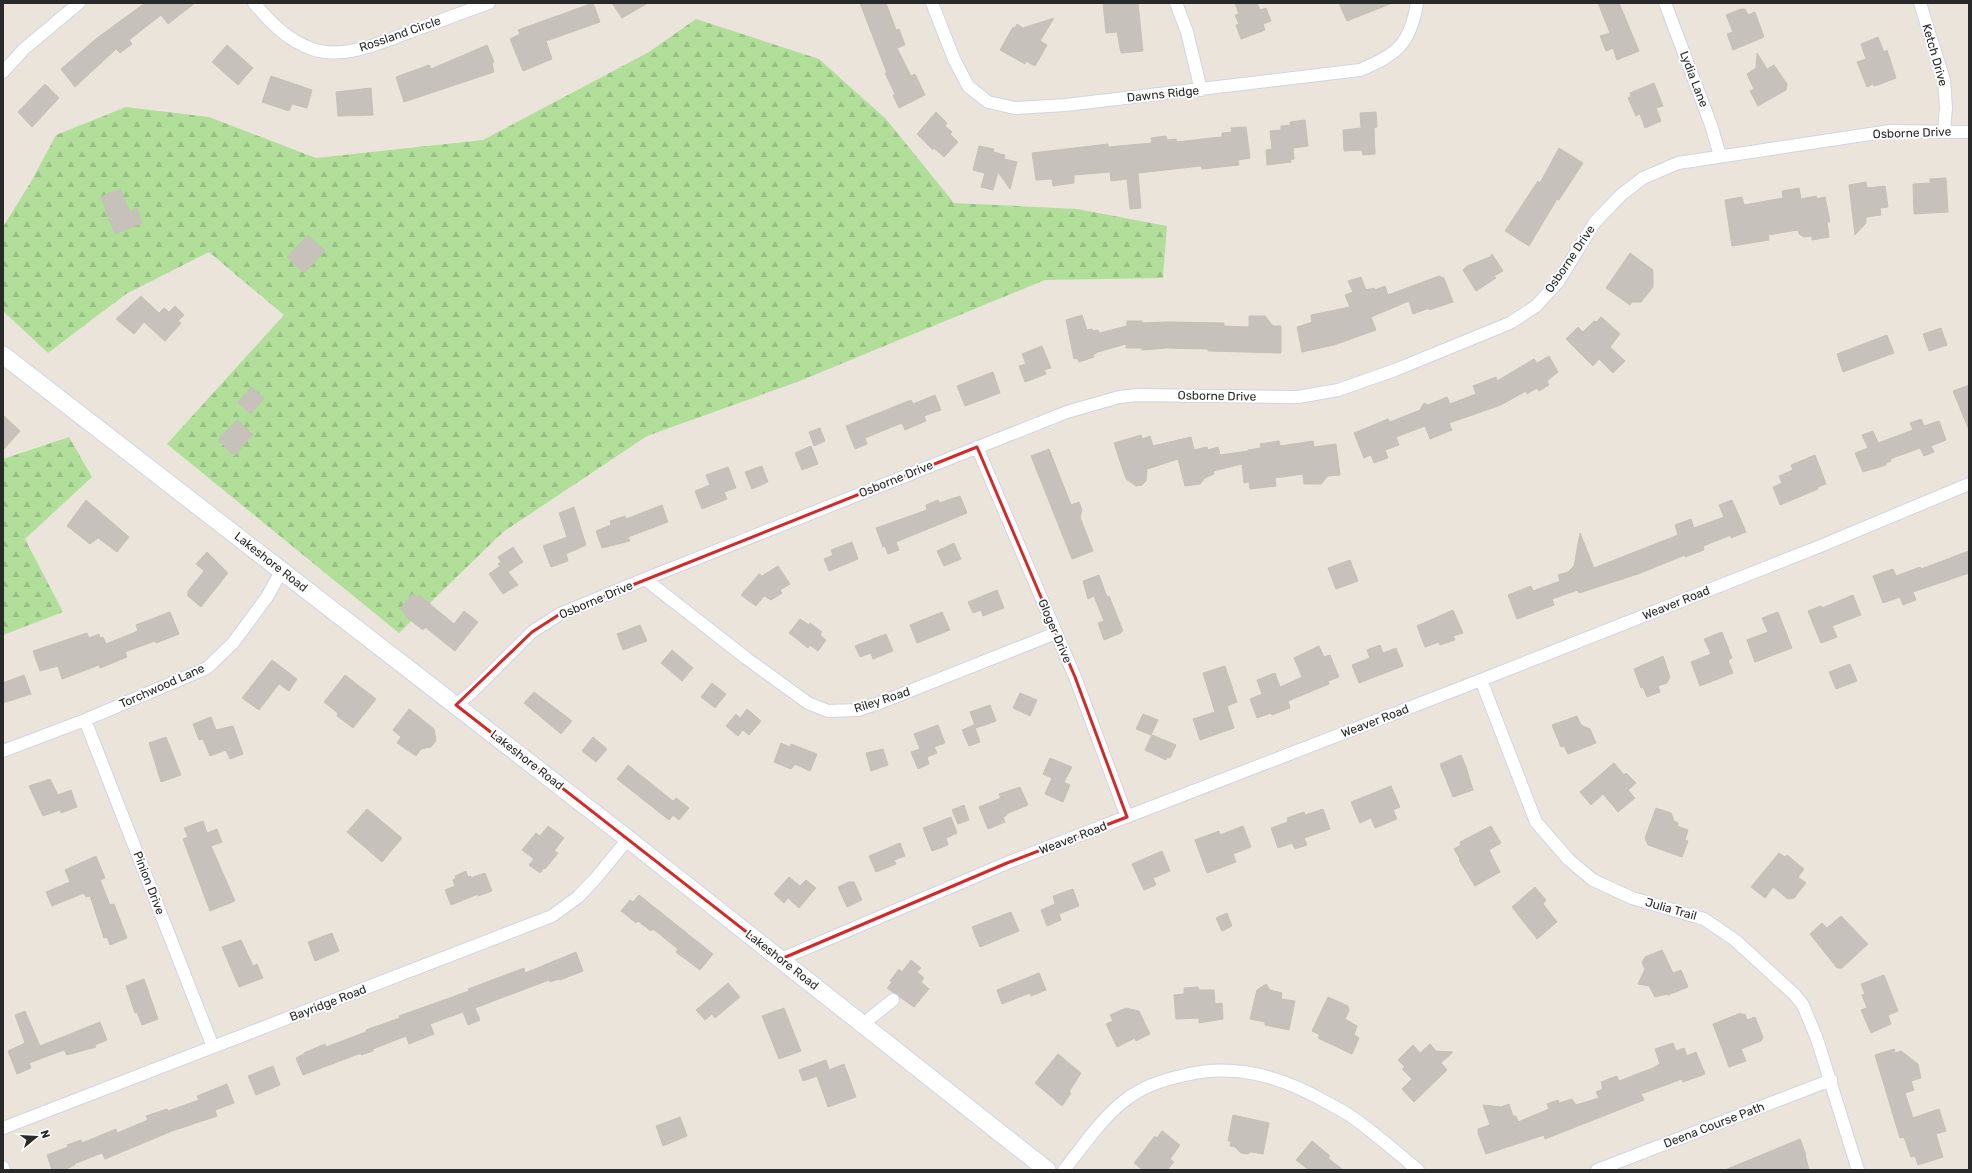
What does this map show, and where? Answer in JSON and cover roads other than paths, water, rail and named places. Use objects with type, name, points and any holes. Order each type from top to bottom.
[{"type":"street","points":[[3,72],[24,49],[79,3]]},
{"type":"street","name":"Rossland Circle","points":[[254,3],[272,24],[286,37],[313,50],[331,53],[364,49],[489,3]]},
{"type":"street","name":"Dawns Ridge","points":[[932,3],[954,59],[968,86],[988,102],[1015,108],[1066,105],[1360,70],[1395,53],[1406,38],[1414,22],[1417,3]]},
{"type":"street","points":[[1176,3],[1187,32],[1201,90]]},
{"type":"street","name":"Lydia Lane","points":[[1665,3],[1712,125],[1720,156]]},
{"type":"street","name":"Ketch Drive","points":[[1920,3],[1944,80],[1946,108],[1944,131]]},
{"type":"street","name":"Osborne Drive","points":[[456,705],[472,692],[532,632],[560,614],[1067,412],[1119,398],[1137,395],[1298,397],[1338,390],[1395,370],[1510,323],[1536,306],[1558,282],[1595,222],[1621,195],[1644,178],[1678,163],[1890,131],[1969,132]]},
{"type":"street","name":"Lakeshore Road","points":[[3,355],[628,839],[1047,1170]]},
{"type":"street","name":"Gloger Drive","points":[[977,447],[1074,677],[1127,817]]},
{"type":"street","name":"Weaver Road","points":[[781,959],[1007,863],[1481,680],[1818,547],[1969,484]]},
{"type":"street","name":"Torchwood Lane","points":[[3,751],[85,720],[207,668],[233,644],[268,597],[282,570]]},
{"type":"street","name":"Riley Road","points":[[645,579],[752,663],[808,703],[828,711],[858,710],[882,702],[1056,633]]},
{"type":"street","name":"Julia Trail","points":[[1481,680],[1536,822],[1569,860],[1593,880],[1632,898],[1704,919],[1735,940],[1795,995],[1803,1005],[1817,1039],[1831,1080],[1858,1170]]},
{"type":"street","name":"Pinion Drive","points":[[85,720],[213,1047]]},
{"type":"street","name":"Bayridge Road","points":[[3,1128],[552,916],[578,897],[596,878],[628,839]]},
{"type":"street","points":[[863,1024],[893,1000]]},
{"type":"street","points":[[1064,1170],[1106,1118],[1129,1098],[1158,1082],[1194,1072],[1216,1070],[1245,1072],[1278,1079],[1301,1088],[1351,1116],[1418,1170]]},
{"type":"street","name":"Deena Course Path","points":[[1597,1170],[1831,1080]]}]
